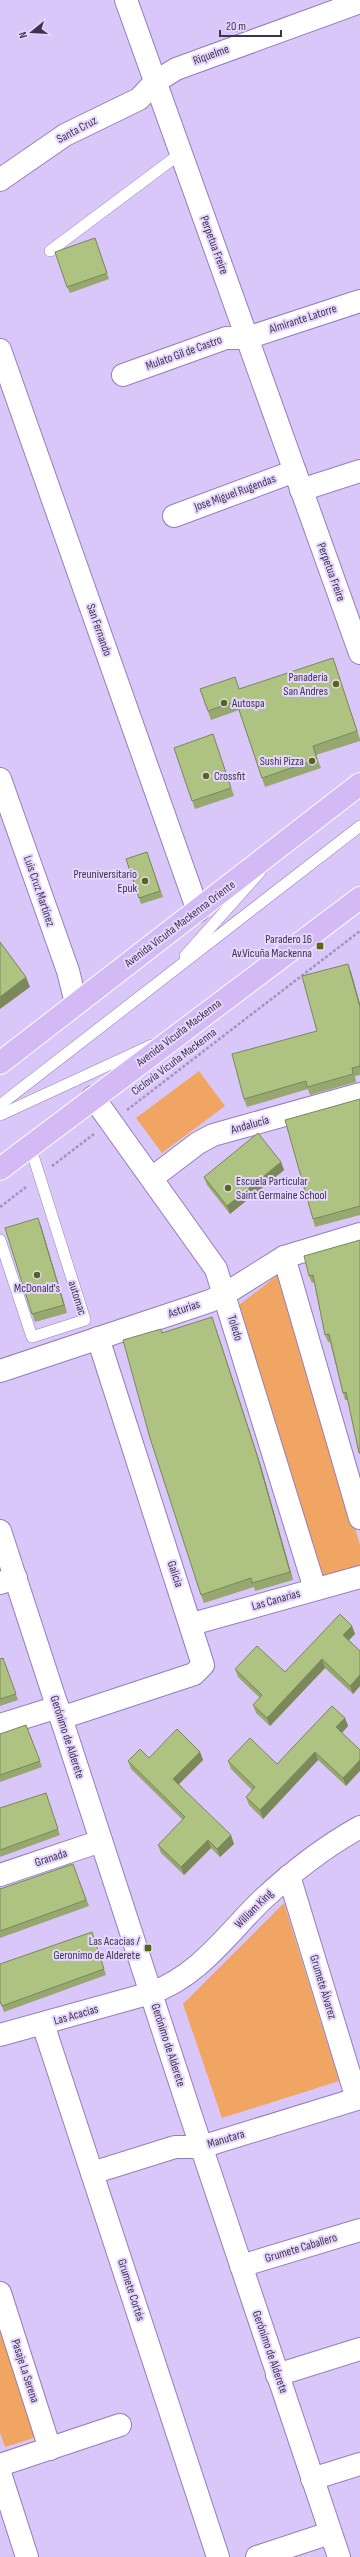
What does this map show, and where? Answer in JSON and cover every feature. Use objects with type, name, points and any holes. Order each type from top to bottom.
[{"type":"main road","name":"Avenida Vicuña Mackenna Oriente","points":[[0,1063],[76,1003],[286,843],[360,784]]},
{"type":"main road","name":"Avenida Vicuña Mackenna","points":[[0,1169],[93,1097],[360,898]]},
{"type":"street","name":"Perpetua Freire","points":[[126,0],[360,654]]},
{"type":"street","name":"Riquelme","points":[[155,82],[184,65],[360,2]]},
{"type":"street","name":"Santa Cruz","points":[[0,180],[65,135],[139,99],[155,82]]},
{"type":"street","name":"Almirante Latorre","points":[[247,338],[360,301]]},
{"type":"street","name":"Mulato Gil de Castro","points":[[123,376],[226,338],[247,338]]},
{"type":"street","name":"San Fernando","points":[[0,350],[198,911]]},
{"type":"street","points":[[298,480],[360,471]]},
{"type":"street","name":"Jose Miguel Rugendas","points":[[174,516],[298,480]]},
{"type":"street","name":"Luis Cruz Martínez","points":[[0,779],[68,971],[76,1003]]},
{"type":"street","name":"Andalucía","points":[[152,1178],[198,1143],[213,1135],[360,1094]]},
{"type":"street","name":"Toledo","points":[[93,1097],[210,1259],[222,1281],[315,1589]]},
{"type":"street","name":"Asturias","points":[[0,1371],[225,1294],[284,1257],[360,1234]]},
{"type":"street","points":[[284,1257],[360,1518]]},
{"type":"street","name":"Galicia","points":[[59,1712],[198,1672],[204,1661],[98,1338]]},
{"type":"street","name":"Gerónimo de Alderete","points":[[0,1531],[8,1580],[59,1712],[201,2147],[339,2557]]},
{"type":"street","name":"Las Canarias","points":[[192,1624],[360,1577]]},
{"type":"street","points":[[0,1725],[59,1712]]},
{"type":"street","name":"William King","points":[[151,1993],[166,1988],[195,1969],[289,1876],[326,1847],[360,1827]]},
{"type":"street","name":"Granada","points":[[0,1875],[101,1841]]},
{"type":"street","name":"Grumete Álvarez","points":[[289,1876],[359,2099]]},
{"type":"street","name":"Las Acacias","points":[[0,2035],[151,1993]]},
{"type":"street","name":"Grumete Cortés","points":[[43,2024],[218,2557]]},
{"type":"street","name":"Manutara","points":[[92,2173],[175,2147],[201,2147],[359,2099]]},
{"type":"street","name":"Grumete Caballero","points":[[241,2266],[360,2230]]},
{"type":"street","name":"Pasaje La Serena","points":[[0,2294],[50,2448]]},
{"type":"street","points":[[277,2375],[360,2349]]},
{"type":"street","points":[[0,2465],[120,2425]]},
{"type":"street","points":[[312,2479],[360,2464]]},
{"type":"street","points":[[0,2473],[27,2557]]},
{"type":"street","points":[[257,2557],[330,2532]]},
{"type":"lane","points":[[50,250],[181,153]]},
{"type":"lane","points":[[0,1105],[360,826]]},
{"type":"lane","points":[[165,977],[286,843]]},
{"type":"lane","points":[[0,1115],[180,1032]]},
{"type":"lane","name":"automac","points":[[0,1240],[32,1337],[85,1320],[30,1146]]},
{"type":"path","name":"Ciclovía Vicuña Mackenna","points":[[0,1207],[360,931]]},
{"type":"shaded area","points":[[199,1071],[225,1106],[162,1153],[136,1118]]},
{"type":"shaded area","points":[[279,1274],[360,1545],[360,1570],[321,1580],[239,1305]]},
{"type":"shaded area","points":[[284,1903],[339,2081],[222,2118],[183,2004]]},
{"type":"shaded area","points":[[0,2325],[37,2437],[5,2447],[0,2433]]},
{"type":"building","points":[[95,238],[107,273],[67,287],[55,252]]},
{"type":"building","points":[[333,658],[357,731],[313,746],[317,759],[262,778],[236,701],[208,711],[200,689],[235,677],[239,689]]},
{"type":"building","name":"Crossfit","points":[[213,734],[231,788],[192,801],[174,748]]},
{"type":"building","name":"Preuniversitario Epuk","points":[[147,852],[160,891],[139,898],[126,859]]},
{"type":"building","points":[[0,942],[26,977],[0,997]]},
{"type":"building","points":[[348,964],[360,1007],[360,1066],[352,1068],[353,1074],[307,1087],[306,1081],[244,1099],[232,1054],[317,1031],[302,976]]},
{"type":"building","points":[[360,1099],[360,1206],[313,1219],[285,1120]]},
{"type":"building","points":[[258,1133],[281,1162],[227,1206],[204,1177]]},
{"type":"building","name":"McDonald's","points":[[38,1218],[64,1305],[32,1314],[5,1228]]},
{"type":"building","points":[[360,1240],[359,1453],[346,1392],[343,1393],[329,1334],[325,1335],[313,1275],[309,1276],[304,1256]]},
{"type":"building","points":[[212,1317],[257,1455],[290,1572],[252,1583],[251,1578],[201,1595],[150,1438],[123,1340],[161,1329],[162,1333]]},
{"type":"building","points":[[340,1614],[352,1626],[343,1635],[360,1651],[360,1675],[350,1686],[322,1659],[267,1718],[253,1705],[262,1695],[235,1669],[257,1646],[285,1672]]},
{"type":"building","points":[[3,1658],[16,1694],[0,1699],[0,1659]]},
{"type":"building","points":[[332,1706],[345,1718],[336,1727],[360,1750],[360,1760],[343,1778],[315,1752],[260,1810],[246,1797],[255,1787],[228,1761],[250,1738],[277,1764]]},
{"type":"building","points":[[26,1725],[40,1761],[0,1775],[0,1734]]},
{"type":"building","points":[[177,1729],[200,1752],[173,1779],[231,1835],[217,1849],[208,1840],[181,1867],[158,1845],[185,1817],[128,1761],[140,1749],[149,1758]]},
{"type":"building","points":[[46,1793],[58,1829],[0,1850],[0,1808]]},
{"type":"building","points":[[73,1864],[86,1900],[0,1931],[0,1889]]},
{"type":"building","points":[[92,1932],[104,1969],[2,2006],[0,2001],[0,1964]]},
{"type":"place","name":"Panadería San Andres","points":[[336,684]]},
{"type":"place","name":"Autospa","points":[[224,703]]},
{"type":"place","name":"Sushi Pizza","points":[[312,761]]},
{"type":"place","name":"Crossfit","points":[[206,776]]},
{"type":"place","name":"Preuniversitario Epuk","points":[[145,881]]},
{"type":"place","name":"Paradero 16 Av.Vicuña Mackenna","points":[[320,946]]},
{"type":"place","name":"Escuela Particular Saint Germaine School","points":[[228,1188]]},
{"type":"place","name":"McDonald's","points":[[37,1275]]},
{"type":"place","name":"Las Acacias / Geronimo de Alderete","points":[[148,1948]]}]
